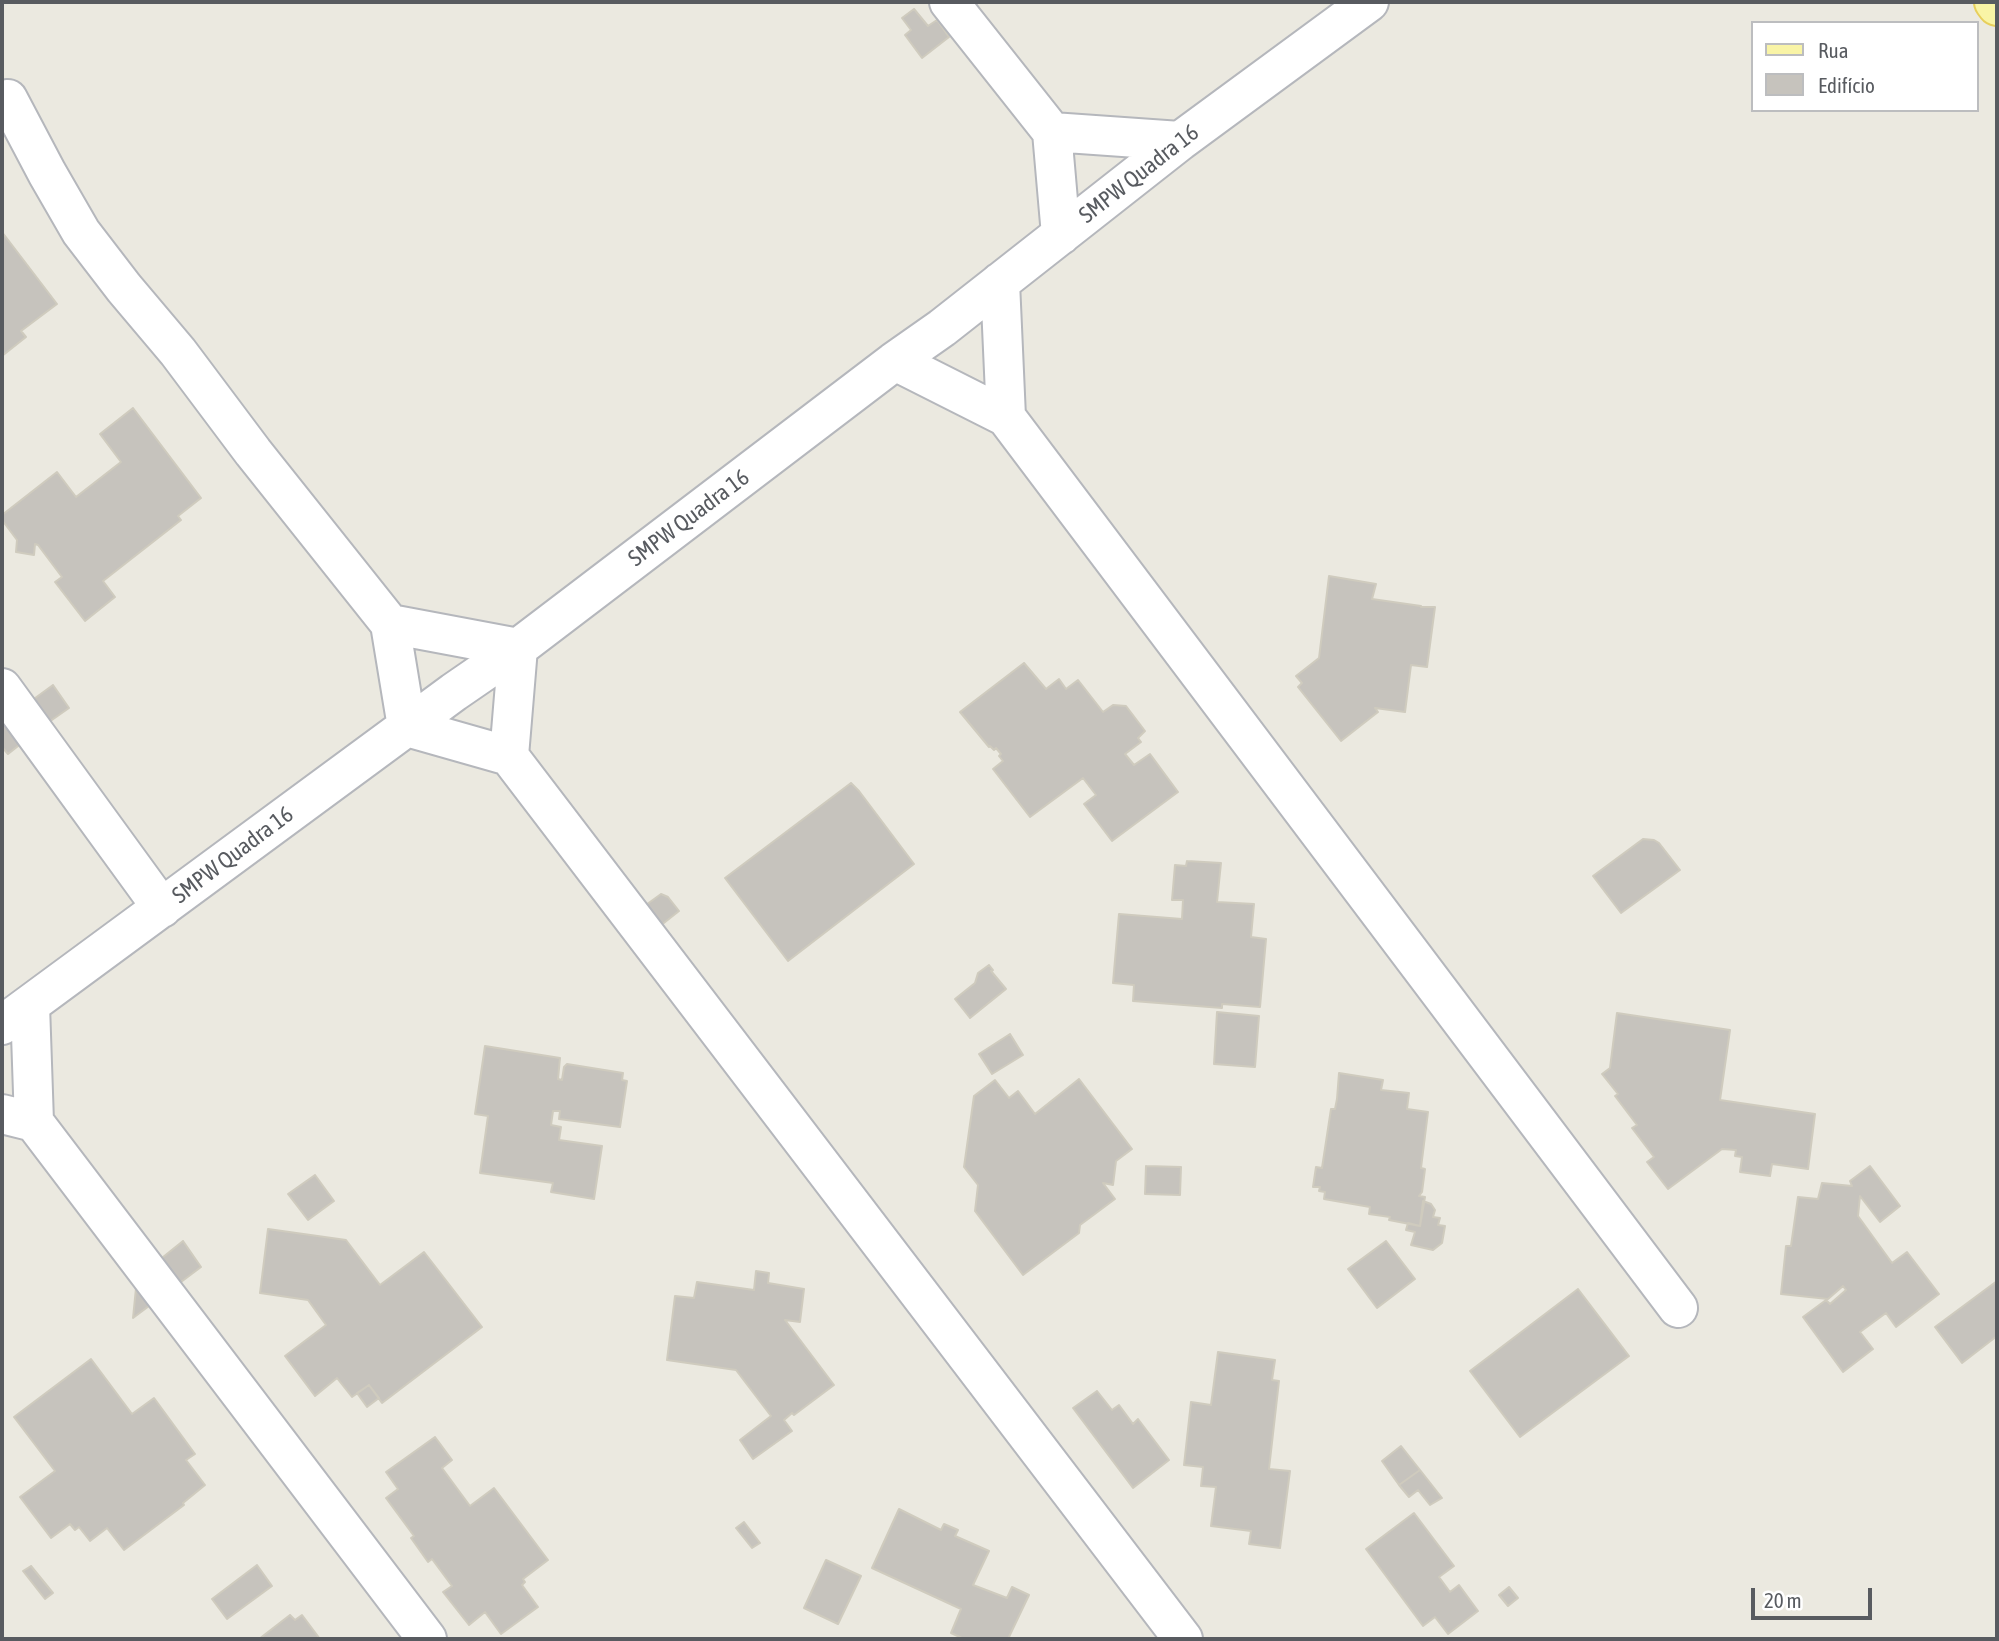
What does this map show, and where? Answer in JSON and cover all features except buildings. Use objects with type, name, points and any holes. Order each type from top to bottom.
[{"type":"street","points":[[949,2],[1052,132],[1061,235]]},
{"type":"street","name":"SMPW Quadra 16","points":[[16,1015],[518,648],[895,360],[942,328],[1180,141],[1369,2]]},
{"type":"street","points":[[8,99],[82,232],[390,624],[407,727],[509,756],[1183,1639]]},
{"type":"street","points":[[1052,132],[1180,141]]},
{"type":"street","points":[[1000,282],[1006,417]]},
{"type":"street","points":[[895,360],[1006,417],[1678,1308]]},
{"type":"street","points":[[390,624],[518,648],[509,756]]},
{"type":"street","points":[[2,688],[162,908]]},
{"type":"street","points":[[16,1015],[18,1118],[427,1639]]}]
